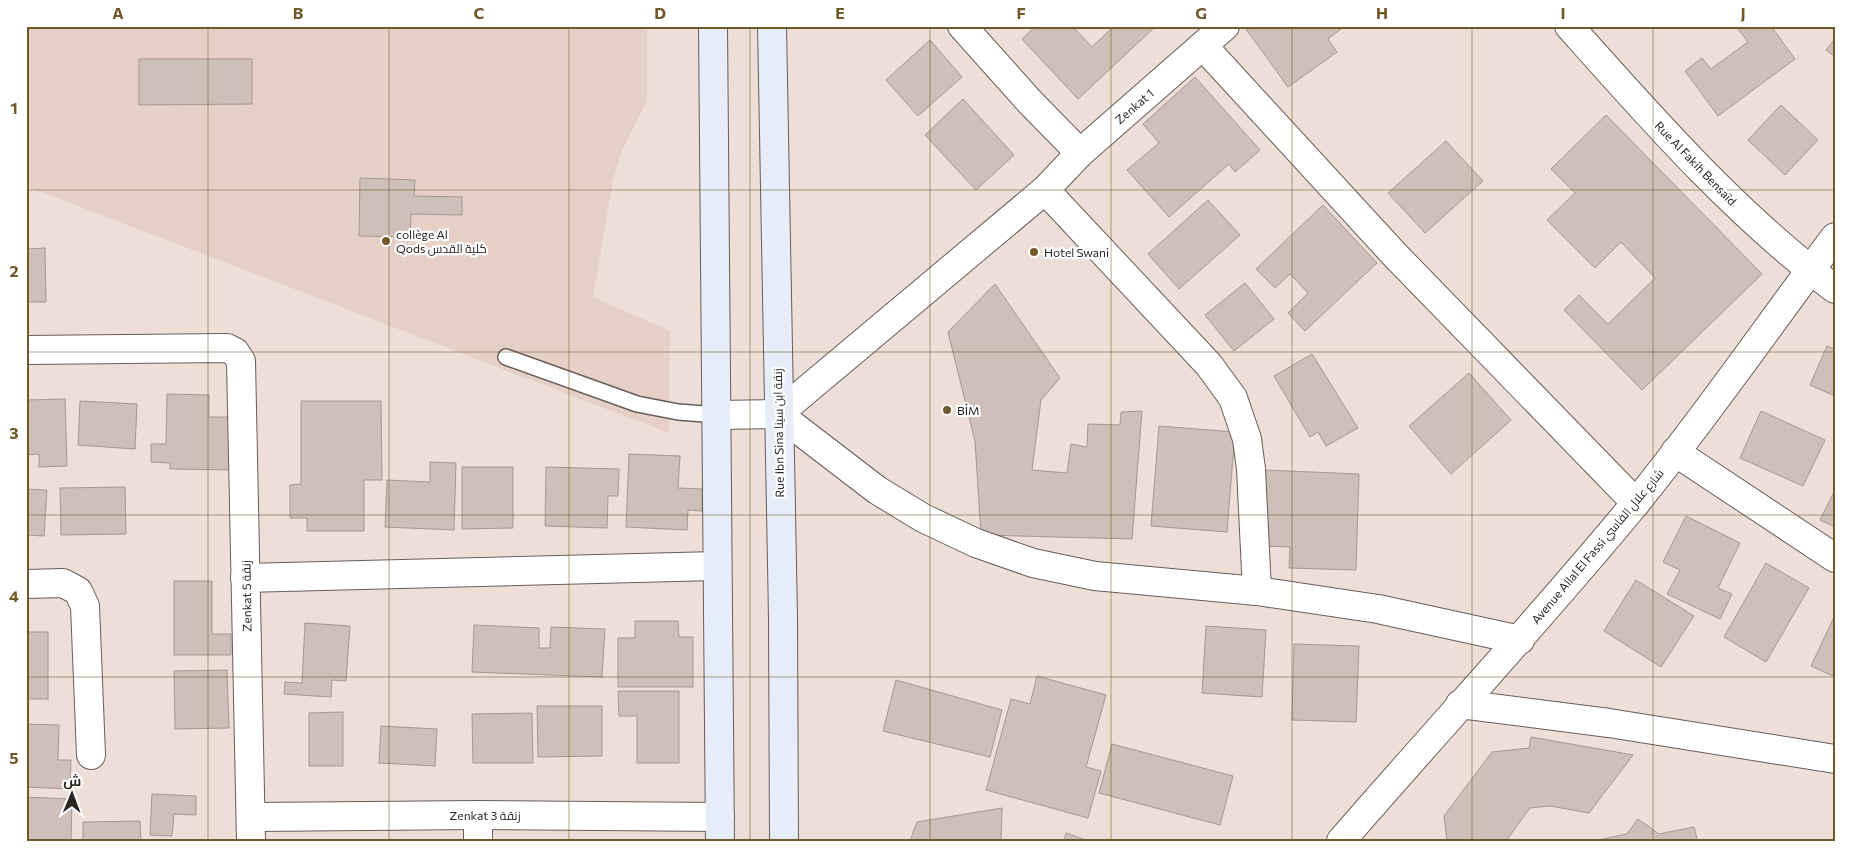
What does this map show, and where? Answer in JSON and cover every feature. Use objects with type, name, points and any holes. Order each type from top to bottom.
[{"type":"main road","points":[[713,26],[718,415],[717,566],[720,829]]},
{"type":"main road","name":"Rue Ibn Sina زنقة ابن سينا","points":[[772,26],[784,841]]},
{"type":"street","points":[[962,26],[1030,102],[1080,153]]},
{"type":"street","name":"Zenkat 1","points":[[778,414],[1045,190],[1080,153],[1204,47],[1225,26]]},
{"type":"street","name":"Rue Al Fakih Bensaïd","points":[[1569,26],[1726,195],[1770,238],[1835,289]]},
{"type":"street","points":[[1204,47],[1394,254],[1636,503]]},
{"type":"street","points":[[1045,190],[1209,365],[1233,398],[1247,439],[1251,468],[1257,591]]},
{"type":"street","name":"Avenue Allal El Fassi شارع علال الفاسي","points":[[1341,841],[1460,704],[1520,640],[1636,503],[1835,237]]},
{"type":"street","name":"Zenkat 5 زنقة","points":[[26,350],[227,348],[235,352],[241,361],[251,829]]},
{"type":"street","points":[[718,415],[778,414],[877,490],[923,518],[976,543],[1033,563],[1095,576],[1257,591],[1378,609],[1520,640]]},
{"type":"street","points":[[1675,452],[1835,558]]},
{"type":"street","points":[[245,578],[717,566]]},
{"type":"street","points":[[26,584],[63,583],[78,591],[85,606],[91,755]]},
{"type":"street","points":[[1460,704],[1609,724],[1835,759]]},
{"type":"street","name":"Zenkat 3 زنقة","points":[[251,829],[720,829]]},
{"type":"lane","points":[[506,357],[637,404],[678,412],[718,415]]},
{"type":"shaded area","name":"collège Al Qods كلية القدس","points":[[26,26],[647,26],[647,101],[622,150],[613,181],[593,297],[670,331],[669,433],[26,186]]},
{"type":"building","points":[[366,26],[416,26],[416,28],[366,28]]},
{"type":"building","points":[[1036,26],[1072,26],[1092,47],[1114,26],[1156,26],[1078,99],[1022,39]]},
{"type":"building","points":[[1249,26],[1345,26],[1328,39],[1337,52],[1288,87],[1246,29]]},
{"type":"building","points":[[1736,26],[1771,26],[1795,59],[1718,116],[1685,71],[1702,58],[1711,69],[1748,42]]},
{"type":"building","points":[[1835,39],[1835,57],[1826,50]]},
{"type":"building","points":[[930,40],[962,77],[918,116],[886,80]]},
{"type":"building","points":[[139,59],[252,59],[252,104],[139,105]]},
{"type":"building","points":[[1195,77],[1260,150],[1235,172],[1229,164],[1169,217],[1127,170],[1159,143],[1143,124]]},
{"type":"building","points":[[963,99],[1014,155],[976,190],[925,135]]},
{"type":"building","points":[[1781,105],[1818,140],[1785,175],[1748,140]]},
{"type":"building","points":[[1606,115],[1762,274],[1642,390],[1564,310],[1579,295],[1608,324],[1655,278],[1621,242],[1595,268],[1547,220],[1575,193],[1551,169]]},
{"type":"building","points":[[1446,141],[1483,181],[1425,233],[1388,193]]},
{"type":"building","points":[[360,178],[415,180],[414,196],[462,197],[462,215],[411,214],[410,237],[359,236]]},
{"type":"building","points":[[1208,200],[1240,235],[1179,289],[1148,254]]},
{"type":"building","points":[[1323,205],[1377,263],[1305,331],[1288,313],[1308,293],[1290,274],[1275,288],[1256,269]]},
{"type":"building","points":[[45,248],[46,302],[26,302],[26,249]]},
{"type":"building","points":[[1245,283],[1274,319],[1234,351],[1205,315]]},
{"type":"building","points":[[995,284],[1060,378],[1041,400],[1032,470],[1067,473],[1071,444],[1087,447],[1088,424],[1120,425],[1121,412],[1142,411],[1132,539],[981,535],[975,441],[948,332]]},
{"type":"building","points":[[1827,346],[1835,349],[1835,396],[1810,385]]},
{"type":"building","points":[[1312,354],[1358,428],[1326,446],[1318,432],[1310,437],[1274,376]]},
{"type":"building","points":[[1469,373],[1511,420],[1451,474],[1409,426]]},
{"type":"building","points":[[167,394],[209,395],[209,417],[236,417],[235,470],[170,469],[170,463],[151,462],[151,444],[166,444]]},
{"type":"building","points":[[65,399],[67,466],[39,467],[39,454],[26,455],[26,400]]},
{"type":"building","points":[[80,401],[137,404],[135,449],[78,445]]},
{"type":"building","points":[[301,401],[381,401],[382,480],[364,480],[364,531],[307,531],[307,518],[290,518],[290,485],[301,484]]},
{"type":"building","points":[[1761,411],[1825,440],[1803,486],[1740,458]]},
{"type":"building","points":[[1159,426],[1235,432],[1227,532],[1151,526]]},
{"type":"building","points":[[629,454],[680,456],[678,488],[702,489],[702,511],[688,510],[687,530],[626,527]]},
{"type":"building","points":[[430,462],[456,463],[454,530],[385,527],[387,480],[430,482]]},
{"type":"building","points":[[462,467],[513,467],[513,528],[462,529]]},
{"type":"building","points":[[546,467],[619,469],[618,496],[608,496],[607,528],[545,526]]},
{"type":"building","points":[[1264,470],[1359,474],[1356,570],[1289,568],[1290,547],[1261,546]]},
{"type":"building","points":[[125,487],[126,534],[61,535],[60,488]]},
{"type":"building","points":[[26,489],[47,490],[44,536],[26,535]]},
{"type":"building","points":[[1835,490],[1835,527],[1820,520]]},
{"type":"building","points":[[1686,516],[1740,543],[1718,588],[1732,594],[1720,619],[1667,594],[1680,570],[1663,562]]},
{"type":"building","points":[[1766,563],[1809,588],[1766,662],[1724,637]]},
{"type":"building","points":[[1636,580],[1694,616],[1661,667],[1604,631]]},
{"type":"building","points":[[174,581],[212,581],[212,634],[231,634],[231,655],[174,655]]},
{"type":"building","points":[[1835,615],[1835,677],[1811,666]]},
{"type":"building","points":[[635,621],[678,621],[679,637],[693,637],[693,687],[618,687],[618,638],[635,638]]},
{"type":"building","points":[[305,623],[350,626],[346,681],[332,680],[331,697],[284,694],[285,682],[302,683]]},
{"type":"building","points":[[474,625],[539,628],[539,648],[550,648],[551,627],[605,629],[602,677],[472,672]]},
{"type":"building","points":[[1206,626],[1266,630],[1262,697],[1202,693]]},
{"type":"building","points":[[26,632],[48,632],[48,699],[26,699]]},
{"type":"building","points":[[1294,644],[1359,646],[1356,722],[1292,720]]},
{"type":"building","points":[[227,670],[229,728],[175,729],[174,671]]},
{"type":"building","points":[[1037,676],[1106,695],[1086,767],[1101,771],[1088,818],[986,790],[1011,699],[1030,704]]},
{"type":"building","points":[[896,680],[1002,710],[990,757],[883,731]]},
{"type":"building","points":[[618,691],[679,691],[679,763],[637,763],[637,716],[619,716]]},
{"type":"building","points":[[537,706],[602,706],[602,756],[538,757]]},
{"type":"building","points":[[343,712],[343,766],[309,766],[309,713]]},
{"type":"building","points":[[532,713],[533,763],[473,763],[472,714]]},
{"type":"building","points":[[26,724],[59,725],[58,760],[71,760],[70,789],[26,787]]},
{"type":"building","points":[[381,726],[437,729],[435,766],[379,763]]},
{"type":"building","points":[[1531,737],[1633,755],[1589,813],[1550,806],[1530,808],[1506,841],[1447,841],[1444,816],[1492,752],[1529,748]]},
{"type":"building","points":[[1112,744],[1233,776],[1220,825],[1099,793]]},
{"type":"building","points":[[152,794],[196,796],[196,815],[174,814],[172,836],[150,835]]},
{"type":"building","points":[[26,797],[72,799],[71,841],[26,841]]},
{"type":"building","points":[[1002,808],[1001,840],[1003,841],[910,841],[917,822]]},
{"type":"building","points":[[1638,819],[1659,834],[1694,827],[1699,841],[1593,841],[1627,834]]},
{"type":"building","points":[[140,821],[141,841],[83,841],[83,822]]},
{"type":"building","points":[[1066,833],[1089,841],[1064,841]]},
{"type":"place","name":"collège Al Qods كلية القدس","points":[[386,241]]},
{"type":"place","name":"Hotel Swani","points":[[1034,252]]},
{"type":"place","name":"BİM","points":[[947,410]]}]
